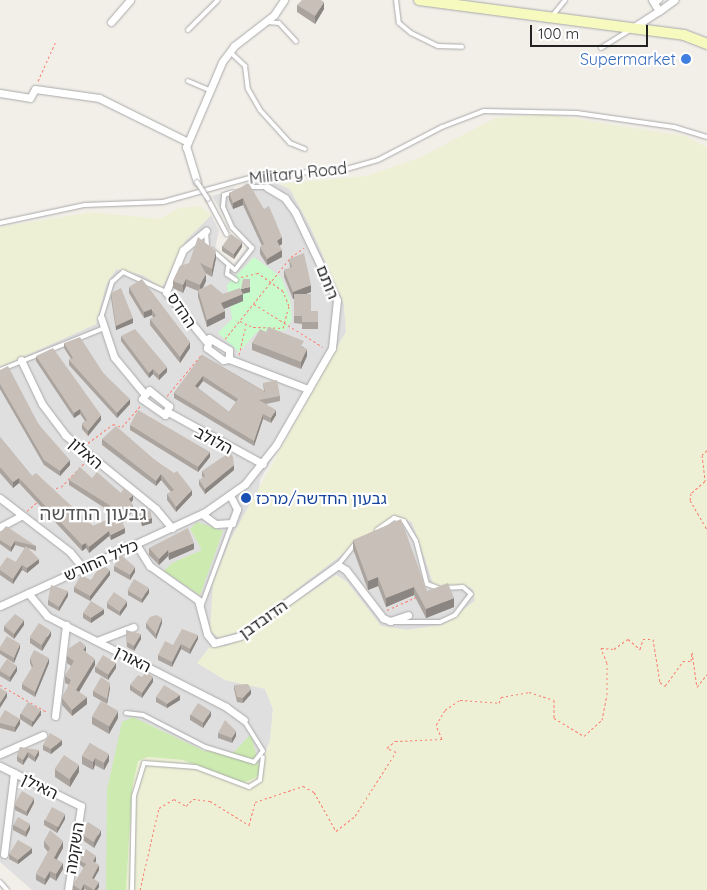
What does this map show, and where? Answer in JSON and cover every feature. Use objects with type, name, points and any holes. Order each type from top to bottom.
[{"type":"street","points":[[111,22],[130,0]]},
{"type":"street","points":[[197,182],[188,142],[209,90],[230,52],[267,22],[284,0]]},
{"type":"street","points":[[419,0],[634,27],[684,35],[707,44]]},
{"type":"street","points":[[634,27],[674,0]]},
{"type":"street","points":[[656,1],[659,11]]},
{"type":"street","points":[[0,92],[30,98],[34,89],[99,98],[188,142]]},
{"type":"street","name":"רותם","points":[[267,186],[285,198],[312,246],[337,300],[336,336],[330,351],[308,389]]},
{"type":"street","name":"ההדס","points":[[206,231],[182,250],[166,292],[206,344],[223,360],[229,358]]},
{"type":"street","points":[[101,318],[102,329],[114,357],[143,392],[144,402]]},
{"type":"street","name":"ההדס","points":[[206,344],[213,338],[231,354],[229,358]]},
{"type":"street","name":"ההדס","points":[[229,358],[237,363],[308,389]]},
{"type":"street","name":"האלון","points":[[21,360],[42,404],[79,449],[156,509],[172,528]]},
{"type":"street","name":"כליל החורש","points":[[0,606],[202,514],[230,495],[263,464],[308,389]]},
{"type":"street","points":[[143,392],[149,390],[163,400],[168,412]]},
{"type":"street","name":"הלולב","points":[[144,402],[159,414],[168,412],[263,464]]},
{"type":"street","points":[[202,514],[216,524],[232,522],[238,509],[230,495]]},
{"type":"street","points":[[0,498],[70,552],[83,568]]},
{"type":"street","points":[[0,527],[21,516]]},
{"type":"street","name":"הדובדבן","points":[[136,544],[150,566],[194,594],[201,607],[210,641],[220,644],[240,636],[338,565]]},
{"type":"street","points":[[338,565],[346,570],[380,614],[390,621],[408,615]]},
{"type":"street","name":"האורן","points":[[28,593],[39,611],[226,707],[244,720]]},
{"type":"street","points":[[55,716],[66,625]]},
{"type":"street","points":[[97,641],[133,627]]},
{"type":"street","points":[[0,754],[43,735]]},
{"type":"street","name":"האילן","points":[[0,766],[81,806]]},
{"type":"street","points":[[4,854],[14,772]]},
{"type":"street","name":"השקמה","points":[[68,890],[81,806]]},
{"type":"lane","points":[[188,30],[218,0]]},
{"type":"lane","points":[[396,0],[399,23],[411,32],[438,46],[462,47]]},
{"type":"lane","points":[[551,16],[565,0]]},
{"type":"lane","points":[[267,22],[291,31],[296,41]]},
{"type":"lane","points":[[601,48],[634,27]]},
{"type":"lane","points":[[230,52],[245,66],[248,89],[260,110],[290,143],[305,149]]},
{"type":"lane","points":[[188,81],[209,90]]},
{"type":"lane","name":"Military Road","points":[[0,223],[85,205],[163,202],[260,175],[343,170],[378,160],[449,124],[484,111],[577,113],[674,127],[707,137]]},
{"type":"lane","points":[[197,182],[227,234]]},
{"type":"lane","points":[[206,231],[204,242],[228,267],[235,270],[252,243],[232,227],[222,199],[248,187],[267,186]]},
{"type":"lane","points":[[228,267],[227,274],[236,280]]},
{"type":"lane","points":[[101,318],[112,282],[123,272],[166,292]]},
{"type":"lane","points":[[0,370],[102,329]]},
{"type":"lane","points":[[374,533],[394,518],[404,520],[416,541],[427,584],[463,587],[471,594],[466,606],[440,622],[390,621]]},
{"type":"lane","points":[[201,607],[232,522]]},
{"type":"lane","points":[[338,565],[359,541]]},
{"type":"lane","points":[[126,713],[143,715],[205,747],[254,762],[263,757]]},
{"type":"lane","points":[[132,890],[134,796],[144,763],[196,767],[248,787],[260,780],[263,757],[262,745],[244,720]]},
{"type":"lane","points":[[0,882],[7,890]]},
{"type":"path","points":[[34,89],[56,41]]},
{"type":"path","points":[[221,344],[291,257],[312,246]]},
{"type":"path","points":[[236,280],[250,272],[271,282],[288,300],[288,325]]},
{"type":"path","points":[[253,304],[330,351]]},
{"type":"path","points":[[240,321],[246,325],[288,325]]},
{"type":"path","points":[[237,363],[246,325]]},
{"type":"path","points":[[163,400],[206,344]]},
{"type":"path","points":[[79,449],[113,424],[122,426],[144,402]]},
{"type":"path","points":[[707,450],[702,455],[705,481],[690,493],[690,500],[707,529]]},
{"type":"path","points":[[48,492],[61,486],[89,457]]},
{"type":"path","points":[[21,516],[41,498]]},
{"type":"path","points":[[380,614],[420,595]]},
{"type":"path","points":[[140,890],[159,808],[174,799],[186,806],[193,798],[210,801],[249,825],[255,802],[303,786],[314,792],[336,831],[355,816],[396,752],[387,748],[395,741],[442,739],[436,725],[460,700],[499,703],[501,697],[529,692],[554,700],[554,718],[584,736],[602,720],[606,704],[607,663],[602,648],[614,649],[628,639],[640,649],[643,639],[653,639],[660,682],[665,686],[683,660],[692,661],[692,652],[697,687],[707,674]]},
{"type":"path","points":[[0,685],[55,716]]},
{"type":"shaded area","name":"גבעון החדשה","points":[[266,179],[290,189],[311,228],[344,304],[346,332],[260,480],[244,629],[394,515],[412,522],[434,585],[465,585],[473,589],[475,601],[443,625],[407,630],[381,626],[347,582],[336,575],[247,635],[227,646],[210,647],[198,663],[225,680],[265,688],[273,709],[270,741],[259,767],[187,744],[151,725],[130,721],[108,890],[32,890],[0,862],[0,367],[96,324],[106,285],[116,269],[143,275],[162,288],[185,241],[211,215],[219,231],[215,249],[234,264],[249,244],[231,228],[212,196]]},
{"type":"green space","points":[[546,114],[685,136],[707,147],[707,890],[126,890],[132,789],[138,761],[148,757],[183,760],[240,784],[257,777],[260,771],[270,741],[273,709],[265,689],[225,680],[197,663],[210,647],[227,646],[247,635],[336,575],[347,582],[381,626],[407,630],[443,625],[475,601],[473,589],[465,585],[434,585],[412,522],[394,515],[244,629],[220,638],[210,631],[213,583],[230,540],[346,332],[344,304],[311,228],[290,189],[280,184],[366,176],[421,157],[495,118]]},
{"type":"green space","points":[[201,206],[211,215],[185,241],[162,288],[143,275],[116,269],[106,285],[96,324],[0,367],[0,227],[92,212],[160,219],[179,208]]},
{"type":"green space","points":[[254,257],[281,277],[290,299],[292,319],[286,330],[257,332],[239,352],[218,333],[232,319],[227,285]]},
{"type":"green space","points":[[197,522],[223,531],[200,595],[164,571],[172,563],[202,550],[190,529]]},
{"type":"green space","points":[[133,717],[204,751],[234,752],[251,734],[260,771],[257,777],[240,784],[183,760],[148,757],[138,761],[132,789],[126,890],[106,890],[107,790],[122,722]]},
{"type":"building","points":[[302,0],[321,0],[324,2],[315,16],[297,5]]},
{"type":"building","points":[[249,184],[264,209],[269,206],[282,237],[277,241],[282,250],[267,259],[260,247],[264,244],[243,198],[233,203],[229,193]]},
{"type":"building","points":[[231,234],[242,242],[234,254],[222,246]]},
{"type":"building","points":[[198,237],[216,251],[212,269],[200,263],[206,274],[200,285],[186,279],[183,285],[173,281],[180,266],[189,263]]},
{"type":"building","points":[[304,253],[311,285],[293,292],[284,270],[292,267],[289,259]]},
{"type":"building","points":[[142,279],[190,342],[180,357],[150,319],[156,316],[152,309],[144,312],[129,287]]},
{"type":"building","points":[[243,279],[250,279],[250,287],[241,289]]},
{"type":"building","points":[[211,284],[223,294],[240,288],[243,294],[221,303],[225,311],[207,320],[198,290]]},
{"type":"building","points":[[121,288],[133,318],[116,326],[111,293]]},
{"type":"building","points":[[294,294],[311,294],[311,311],[318,311],[318,322],[302,322],[302,316],[294,316]]},
{"type":"building","points":[[268,327],[304,341],[301,346],[307,349],[301,362],[252,343],[260,329],[266,332]]},
{"type":"building","points":[[135,329],[167,367],[159,375],[153,369],[149,373],[121,336]]},
{"type":"building","points":[[80,337],[104,374],[130,399],[117,413],[69,360],[73,358],[64,343]]},
{"type":"building","points":[[53,348],[101,415],[88,431],[82,424],[87,420],[80,409],[74,413],[36,356]]},
{"type":"building","points":[[202,355],[265,392],[263,383],[277,380],[280,396],[259,400],[276,410],[271,418],[263,414],[254,441],[174,393]],"holes":[[[203,376],[238,399],[229,412],[195,386]]]},
{"type":"building","points":[[8,366],[39,425],[70,460],[60,471],[44,460],[0,384],[0,370]]},
{"type":"building","points":[[138,410],[210,452],[198,467],[130,425]]},
{"type":"building","points":[[116,426],[155,460],[174,473],[177,471],[192,490],[176,507],[167,494],[174,490],[161,474],[156,481],[102,439]]},
{"type":"building","points":[[0,437],[32,476],[36,473],[93,526],[122,513],[69,480],[80,467],[92,478],[97,472],[121,493],[124,488],[133,495],[129,499],[133,505],[121,520],[125,528],[111,535],[109,531],[89,547],[86,543],[82,545],[19,478],[13,482],[0,467]]},
{"type":"building","points":[[230,452],[234,465],[205,489],[199,480],[205,476],[202,471]]},
{"type":"building","points":[[150,510],[152,518],[141,520],[139,513]]},
{"type":"building","points":[[401,519],[427,591],[448,583],[454,598],[426,609],[414,587],[386,598],[378,577],[368,581],[353,540]]},
{"type":"building","points":[[6,526],[36,546],[15,541],[11,547],[0,540],[0,533]]},
{"type":"building","points":[[188,528],[194,543],[169,553],[168,550],[159,559],[149,548]]},
{"type":"building","points":[[26,546],[39,559],[27,568],[22,565],[13,579],[0,570],[0,567],[7,557],[16,562]]},
{"type":"building","points":[[121,555],[135,567],[130,575],[114,566]]},
{"type":"building","points":[[101,564],[110,570],[90,596],[74,587],[81,575],[91,580]]},
{"type":"building","points":[[134,579],[149,588],[142,599],[127,590]]},
{"type":"building","points":[[51,585],[68,591],[59,607],[48,600]]},
{"type":"building","points":[[114,592],[127,601],[120,612],[107,603]]},
{"type":"building","points":[[91,601],[104,609],[91,618],[83,613]]},
{"type":"building","points":[[15,614],[24,620],[14,634],[4,626]]},
{"type":"building","points":[[156,615],[162,618],[156,634],[146,623],[150,617]]},
{"type":"building","points":[[39,623],[51,631],[41,645],[29,637]]},
{"type":"building","points":[[182,629],[198,635],[190,649],[181,644],[172,662],[158,655],[165,641],[173,645]]},
{"type":"building","points":[[126,630],[141,634],[134,646],[127,642]]},
{"type":"building","points":[[7,636],[20,644],[14,658],[0,650]]},
{"type":"building","points":[[80,641],[86,646],[83,650],[95,659],[76,690],[87,697],[72,710],[62,698],[71,680],[65,676],[74,661],[67,656],[68,649]]},
{"type":"building","points":[[34,650],[49,658],[35,692],[22,684],[33,666],[30,658]]},
{"type":"building","points":[[103,655],[116,663],[108,675],[96,667]]},
{"type":"building","points":[[7,659],[17,666],[10,677],[0,671]]},
{"type":"building","points":[[146,672],[153,677],[142,693],[130,685],[138,675],[142,677]]},
{"type":"building","points":[[101,677],[110,683],[107,699],[93,691]]},
{"type":"building","points":[[248,684],[251,689],[243,698],[237,697],[234,685]]},
{"type":"building","points":[[164,685],[180,695],[167,704],[156,697]]},
{"type":"building","points":[[0,688],[7,692],[0,703]]},
{"type":"building","points":[[101,701],[118,711],[109,727],[92,717]]},
{"type":"building","points":[[28,702],[41,710],[33,722],[21,714]]},
{"type":"building","points":[[198,703],[211,711],[203,723],[191,715]]},
{"type":"building","points":[[5,710],[20,719],[15,727],[0,723],[0,718]]},
{"type":"building","points":[[225,720],[236,731],[232,738],[218,733]]},
{"type":"building","points":[[50,733],[62,740],[51,749],[43,745]]},
{"type":"building","points":[[90,743],[109,754],[104,763],[95,758],[93,762],[82,756]]},
{"type":"building","points":[[20,747],[39,750],[35,757],[28,752],[23,760],[17,756]]},
{"type":"building","points":[[64,755],[79,765],[69,779],[54,769]]},
{"type":"building","points":[[22,791],[34,798],[26,812],[14,805]]},
{"type":"building","points":[[52,807],[65,814],[58,827],[45,820]]},
{"type":"building","points":[[18,817],[30,824],[26,832],[14,825]]},
{"type":"building","points":[[88,822],[101,830],[93,842],[81,834]]},
{"type":"building","points":[[50,830],[63,841],[54,858],[63,863],[56,874],[50,871],[45,879],[36,874],[50,848],[44,841]]},
{"type":"building","points":[[18,840],[32,848],[18,860],[9,854]]},
{"type":"building","points":[[86,849],[96,856],[93,861],[99,865],[92,878],[99,882],[94,890],[84,884],[81,890],[73,885],[86,864],[79,860]]},
{"type":"place","name":"Supermarket","points":[[686,59]]},
{"type":"place","name":"גבעון החדשה/מרכז","points":[[246,498]]},
{"type":"district","name":"גבעון החדשה","points":[[93,514]]}]
